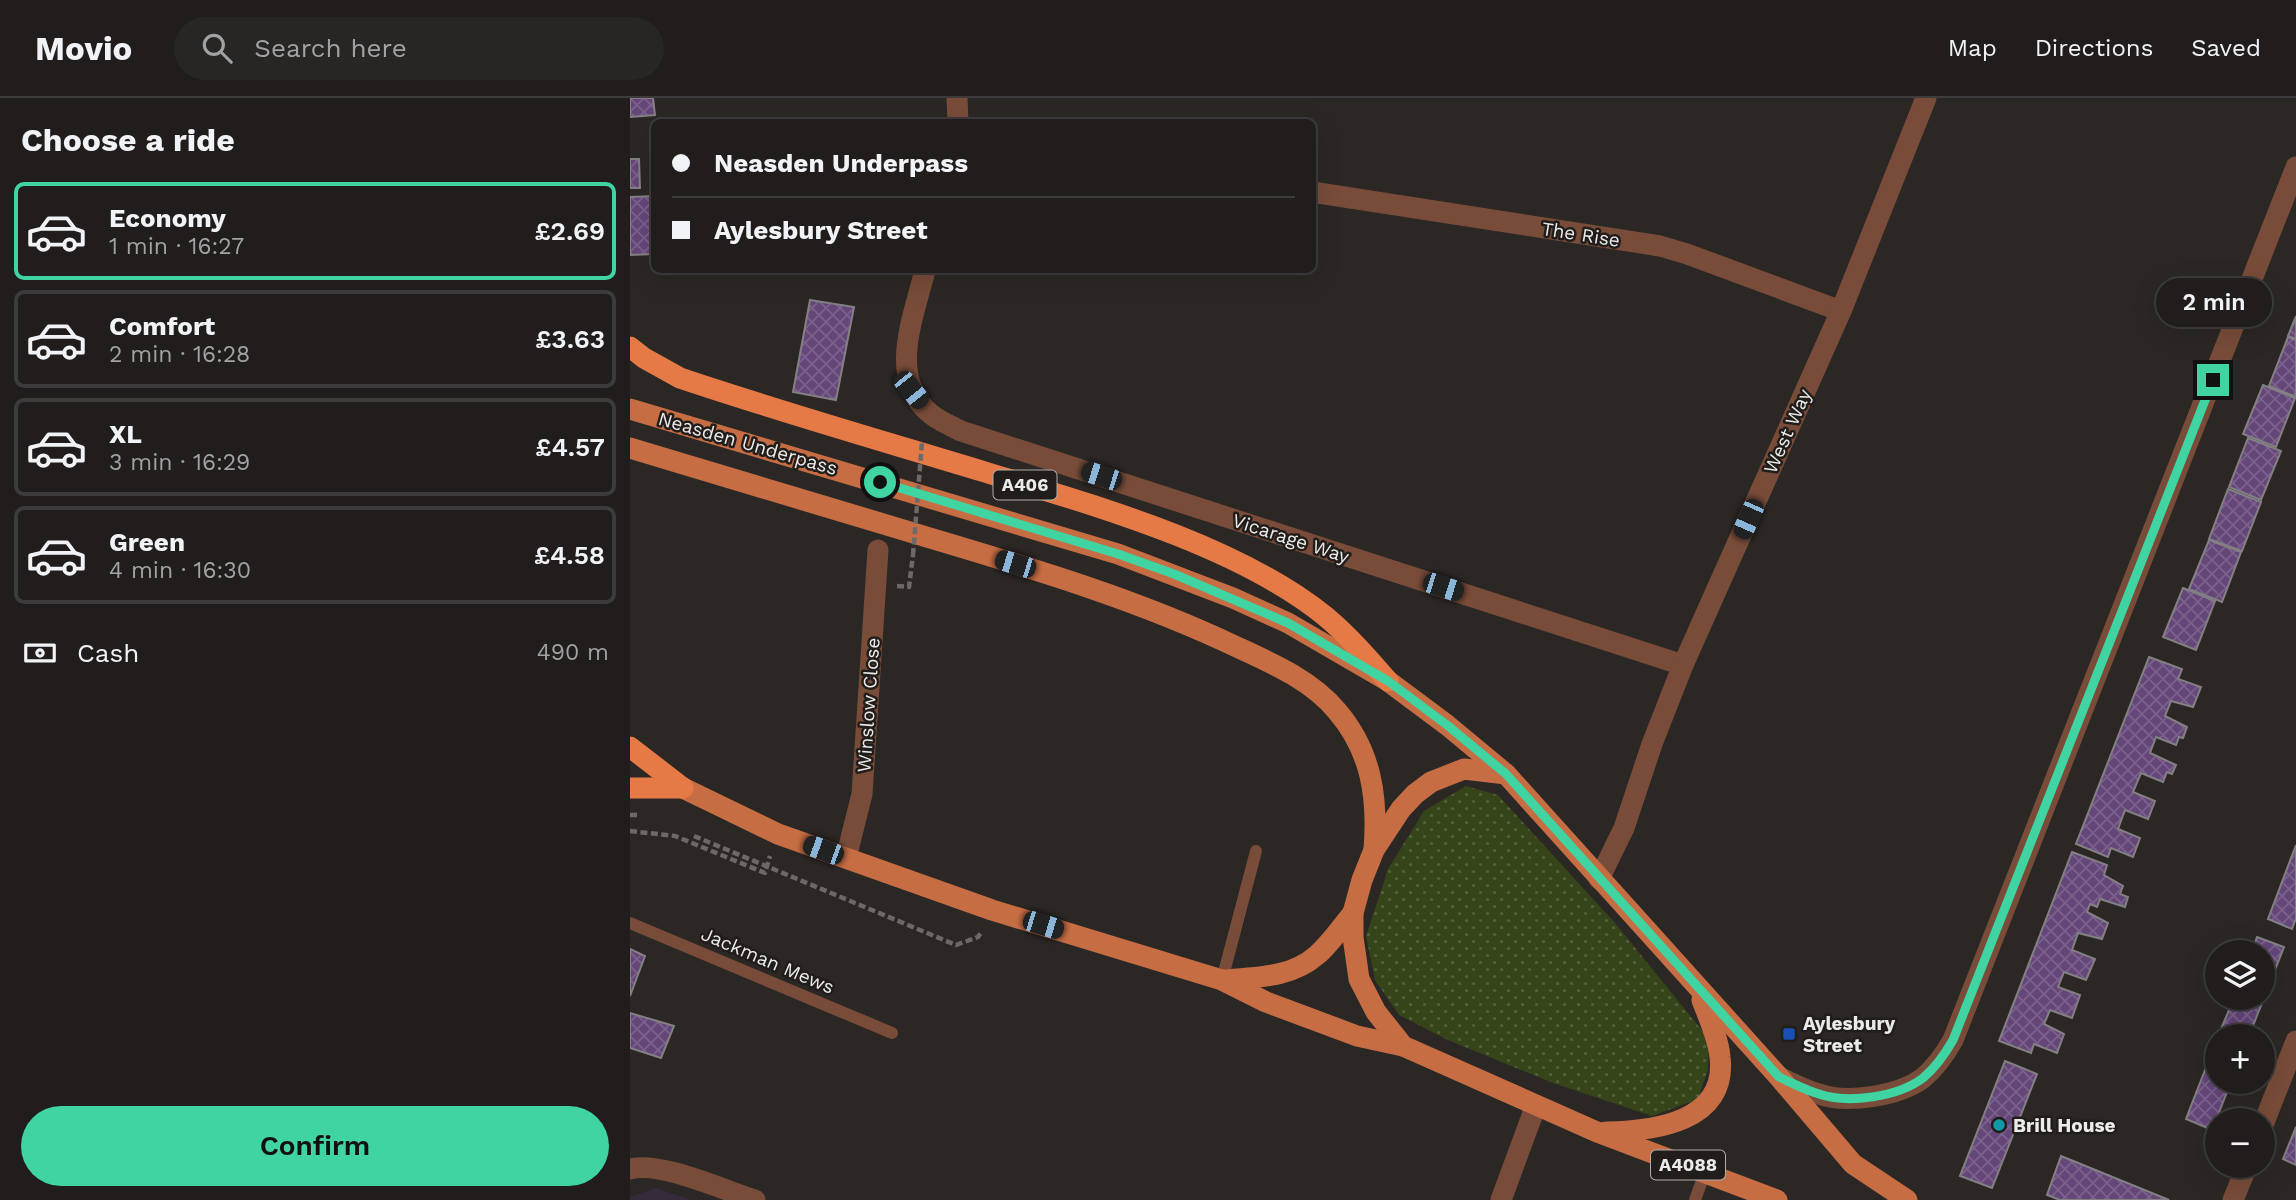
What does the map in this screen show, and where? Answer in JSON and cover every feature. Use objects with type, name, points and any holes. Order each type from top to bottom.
[{"type":"highway","name":"A406","points":[[630,347],[680,378],[1067,497],[1153,527],[1228,558],[1285,588],[1324,615],[1358,646],[1388,681]]},
{"type":"highway","points":[[630,747],[683,788]]},
{"type":"highway","points":[[630,788],[683,788]]},
{"type":"main road","name":"Neasden Underpass","points":[[630,409],[1118,554],[1233,598],[1288,623],[1388,681],[1506,774],[1779,1077],[1853,1164],[1887,1194],[1907,1200]]},
{"type":"main road","name":"Neasden Underpass","points":[[630,448],[1066,579],[1165,615],[1273,664],[1312,688],[1336,711],[1357,741],[1373,791],[1377,815],[1374,850]]},
{"type":"main road","points":[[1403,1046],[1376,1012],[1359,979],[1353,937],[1353,913],[1362,880],[1374,850],[1401,809],[1431,782],[1464,769],[1506,774]]},
{"type":"main road","points":[[683,788],[778,834],[992,910],[1222,981],[1266,1002],[1357,1036],[1403,1046],[1597,1132],[1656,1128],[1685,1118],[1707,1103],[1720,1074],[1720,1058],[1716,1036],[1698,988]]},
{"type":"main road","points":[[1222,981],[1270,976],[1296,968],[1318,955],[1353,913]]},
{"type":"main road","name":"A4088","points":[[1597,1132],[1777,1200]]},
{"type":"street","points":[[957,98],[958,119]]},
{"type":"street","name":"West Way","points":[[1599,879],[1624,828],[1652,744],[1683,665],[1841,311],[1926,98]]},
{"type":"street","points":[[1779,1077],[1820,1095],[1855,1099],[1882,1094],[1922,1079],[1944,1056],[1953,1040],[2296,167]]},
{"type":"street","name":"The Rise","points":[[1316,193],[1660,246],[1841,311]]},
{"type":"street","name":"Vicarage Way","points":[[924,273],[907,342],[905,369],[911,390],[932,415],[961,431],[1683,665]]},
{"type":"street","name":"Winslow Close","points":[[846,858],[862,794],[878,550]]},
{"type":"street","points":[[2270,1108],[2296,1041]]},
{"type":"street","points":[[1501,1200],[1536,1105]]},
{"type":"street","points":[[630,1169],[659,1168],[755,1200]]},
{"type":"street","points":[[2233,1200],[2242,1178]]},
{"type":"lane","points":[[1222,981],[1256,851]]},
{"type":"lane","name":"Jackman Mews","points":[[630,923],[892,1033]]},
{"type":"lane","points":[[1695,1200],[1705,1172]]},
{"type":"path","points":[[904,587],[909,587],[922,442]]},
{"type":"path","points":[[630,815],[637,816]]},
{"type":"path","points":[[630,831],[675,836],[765,873],[778,834]]},
{"type":"path","points":[[694,836],[956,945],[978,937],[982,932]]},
{"type":"shaded area","points":[[656,1188],[691,1200],[630,1200],[630,1197]]},
{"type":"green space","points":[[1466,786],[1498,795],[1615,923],[1709,1039],[1708,1069],[1698,1099],[1652,1116],[1553,1083],[1448,1040],[1399,1015],[1375,980],[1366,936],[1388,869],[1424,811]]},
{"type":"building","points":[[630,98],[653,98],[655,115],[630,117]]},
{"type":"building","points":[[630,159],[639,159],[640,188],[630,188]]},
{"type":"building","points":[[651,196],[651,254],[630,255],[630,197]]},
{"type":"building","points":[[810,300],[854,307],[836,400],[793,392]]},
{"type":"building","points":[[2296,316],[2296,339],[2288,336]]},
{"type":"building","points":[[2288,337],[2296,340],[2296,397],[2269,386]]},
{"type":"building","points":[[2263,385],[2295,398],[2276,447],[2243,434]]},
{"type":"building","points":[[2248,438],[2281,451],[2261,500],[2229,487]]},
{"type":"building","points":[[2228,489],[2261,502],[2242,551],[2209,539]]},
{"type":"building","points":[[2209,540],[2241,552],[2222,602],[2189,589]]},
{"type":"building","points":[[2183,588],[2215,601],[2196,650],[2163,637]]},
{"type":"building","points":[[2149,657],[2182,669],[2178,679],[2201,687],[2193,707],[2171,701],[2165,716],[2187,727],[2183,738],[2179,737],[2176,745],[2156,737],[2150,753],[2176,765],[2172,774],[2167,772],[2163,782],[2141,773],[2133,792],[2155,801],[2148,819],[2125,810],[2118,829],[2140,838],[2133,857],[2111,848],[2108,857],[2076,844]]},
{"type":"building","points":[[2296,845],[2296,918],[2292,929],[2268,919]]},
{"type":"building","points":[[2072,852],[2107,865],[2104,875],[2123,886],[2120,894],[2128,897],[2125,907],[2100,899],[2097,907],[2090,904],[2087,912],[2108,923],[2102,939],[2078,933],[2072,950],[2095,959],[2086,980],[2064,972],[2058,987],[2080,995],[2072,1018],[2050,1010],[2044,1024],[2064,1034],[2057,1053],[2034,1044],[2031,1053],[1999,1041]]},
{"type":"building","points":[[2275,944],[2284,947],[2275,970]]},
{"type":"building","points":[[630,949],[645,956],[630,996]]},
{"type":"building","points":[[2229,1010],[2259,1010],[2254,1024],[2223,1024]]},
{"type":"building","points":[[630,1013],[674,1026],[661,1058],[630,1048]]},
{"type":"building","name":"Brill House","points":[[2005,1061],[2037,1074],[1992,1188],[1960,1176]]},
{"type":"building","points":[[2205,1070],[2205,1094],[2226,1094],[2221,1108],[2205,1108],[2205,1127],[2186,1119]]},
{"type":"building","points":[[2296,1127],[2296,1165],[2283,1159]]},
{"type":"building","points":[[2061,1156],[2169,1200],[2060,1200],[2047,1195]]},
{"type":"place","name":"Aylesbury Street","points":[[1789,1034]]},
{"type":"place","name":"Brill House","points":[[1999,1125]]},
{"type":"route","points":[[880,482],[1118,554],[1174,574],[1288,623],[1388,681],[1506,774],[1779,1077],[1820,1095],[1855,1099],[1882,1094],[1922,1079],[1944,1056],[1953,1040],[2213,380]]}]
